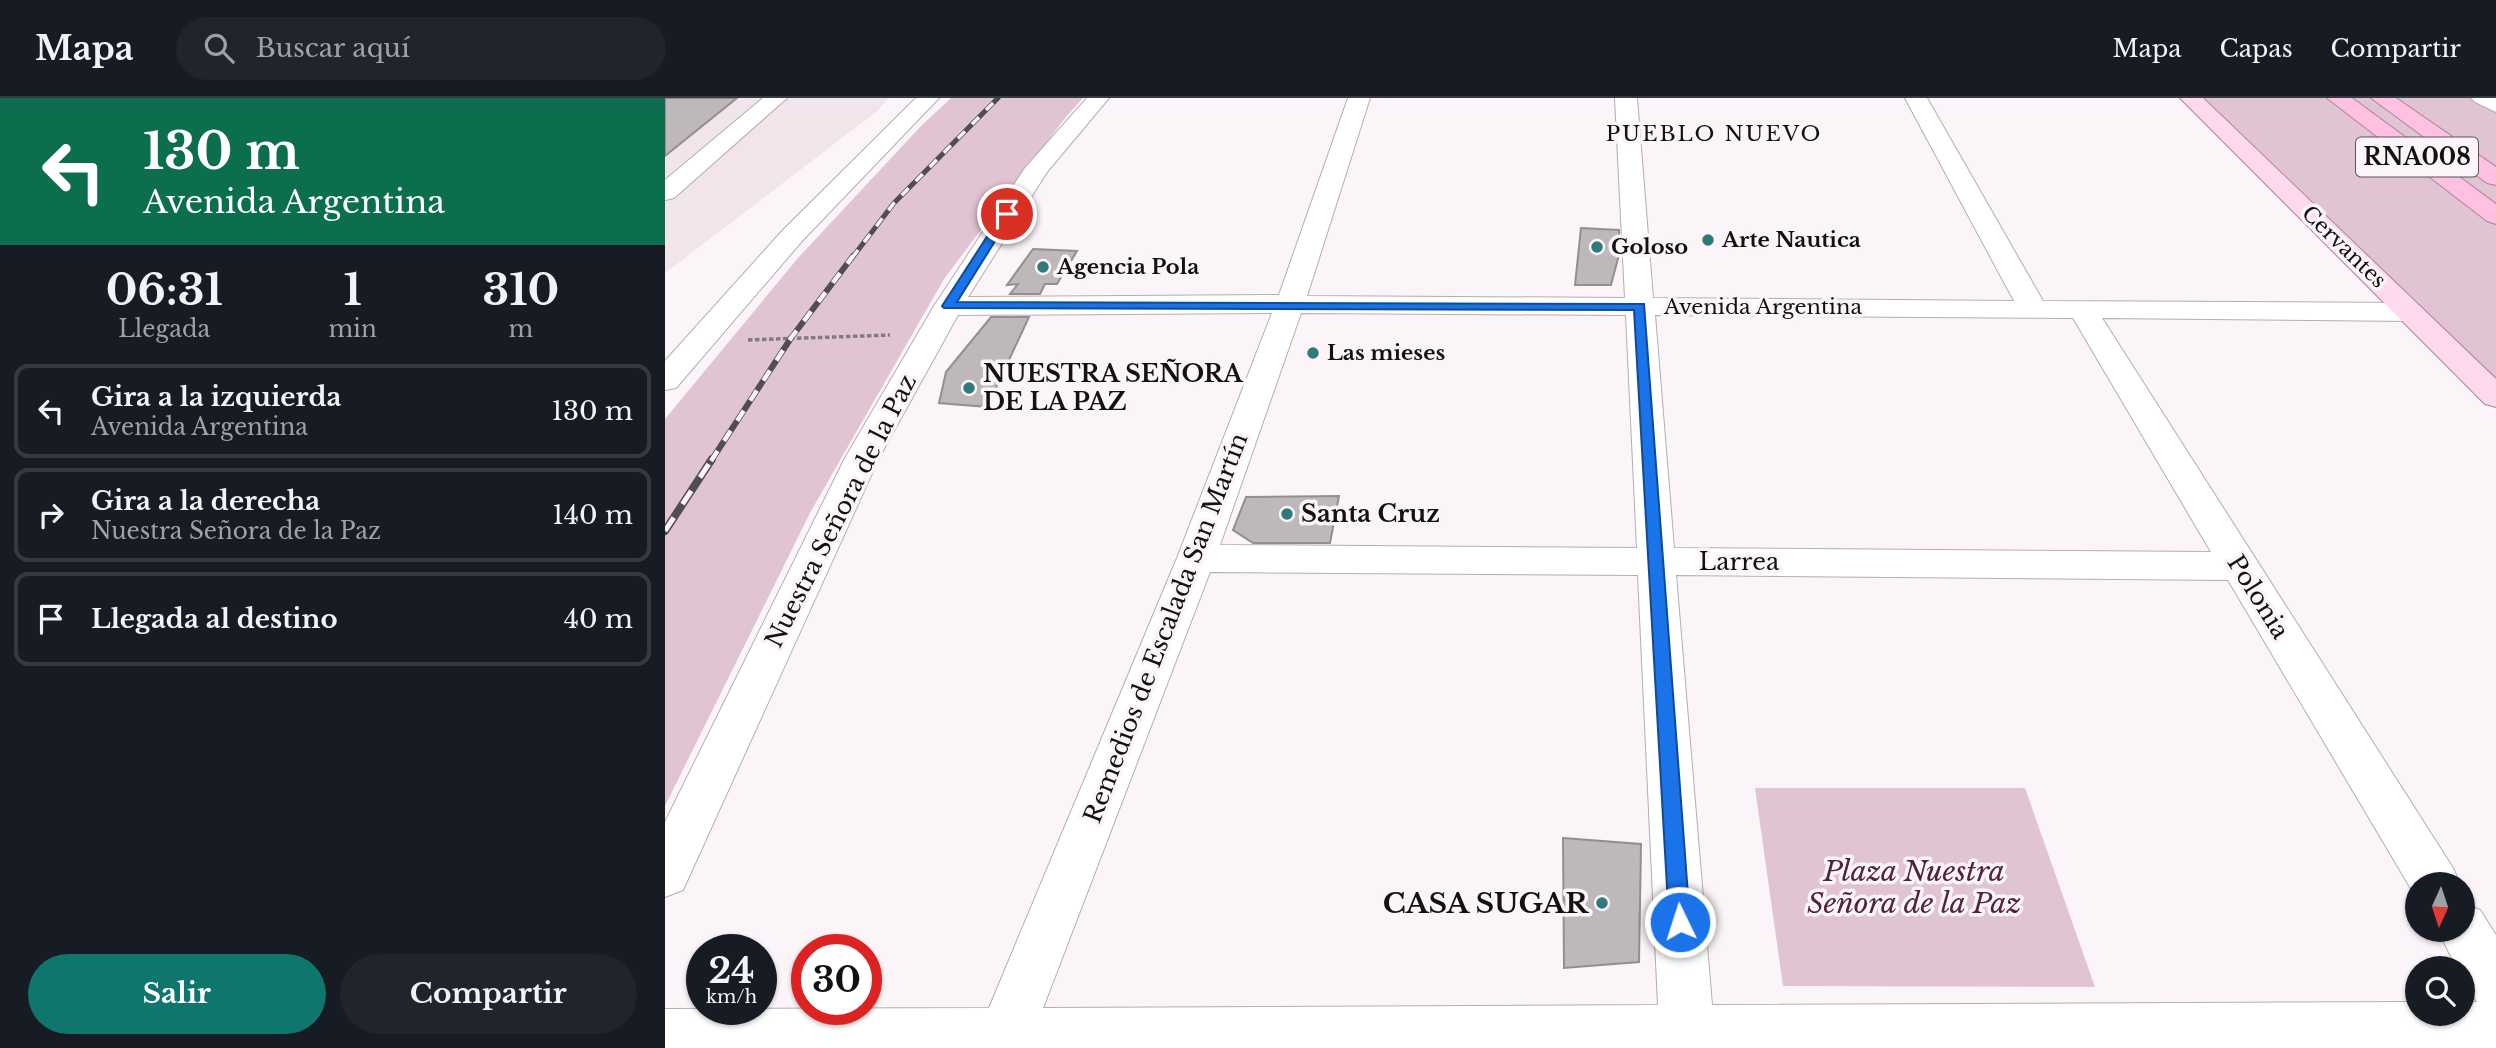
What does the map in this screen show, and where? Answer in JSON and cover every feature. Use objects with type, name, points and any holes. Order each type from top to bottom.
[{"type":"highway","name":"RNA008","points":[[2338,98],[2496,216]]},
{"type":"highway","name":"RNA008","points":[[2382,98],[2496,178]]},
{"type":"main road","name":"Cervantes","points":[[2191,98],[2496,397]]},
{"type":"street","points":[[665,193],[776,98]]},
{"type":"street","points":[[665,381],[858,166],[928,98]]},
{"type":"street","name":"Nuestra Señora de la Paz","points":[[665,874],[862,458],[941,320],[1037,168],[1098,98]]},
{"type":"street","name":"Remedios de Escalada San Martín","points":[[1005,1035],[1196,558],[1290,304],[1359,98]]},
{"type":"street","points":[[1626,98],[1688,1041]]},
{"type":"street","points":[[1916,98],[2033,309]]},
{"type":"street","points":[[2481,98],[2496,106]]},
{"type":"street","name":"Avenida Argentina","points":[[941,320],[1290,304],[2410,312]]},
{"type":"street","name":"Polonia","points":[[2082,309],[2428,872]]},
{"type":"street","name":"Larrea","points":[[1196,558],[2239,566]]},
{"type":"street","points":[[2471,942],[2496,983]]},
{"type":"street","points":[[665,1037],[1005,1035],[1688,1041],[2496,1029]]},
{"type":"path","points":[[697,343],[941,320]]},
{"type":"shaded area","points":[[665,98],[889,98],[876,112],[665,273]]},
{"type":"green space","points":[[951,98],[1083,98],[944,279],[811,511],[665,806],[665,419],[798,258],[921,126]]},
{"type":"green space","points":[[2191,98],[2481,98],[2496,106],[2496,397]]},
{"type":"green space","name":"Plaza Nuestra Señora de la Paz","points":[[1755,788],[2025,788],[2095,987],[1783,986]]},
{"type":"building","points":[[665,98],[737,98],[665,156]]},
{"type":"building","name":"Goloso","points":[[1581,228],[1619,230],[1620,251],[1611,285],[1575,285]]},
{"type":"building","name":"Agencia Pola","points":[[1033,249],[1077,251],[1057,284],[1045,284],[1040,294],[1010,294],[1018,284],[1007,285]]},
{"type":"building","name":"NUESTRA SEÑORA DE LA PAZ","points":[[991,317],[1029,317],[987,407],[939,403],[946,372]]},
{"type":"building","name":"Santa Cruz","points":[[1339,496],[1330,543],[1253,543],[1233,530],[1246,497]]},
{"type":"building","name":"CASA SUGAR","points":[[1563,838],[1641,844],[1639,962],[1564,968]]},
{"type":"railway","points":[[852,258],[894,203],[998,98]]},
{"type":"railway","points":[[711,461],[791,338],[853,256]]},
{"type":"railway","points":[[665,531],[712,459]]},
{"type":"place","name":"Arte Nautica","points":[[1708,240]]},
{"type":"place","name":"Goloso","points":[[1597,247]]},
{"type":"place","name":"Agencia Pola","points":[[1043,267]]},
{"type":"place","name":"Las mieses","points":[[1313,353]]},
{"type":"place","name":"NUESTRA SEÑORA DE LA PAZ","points":[[969,388]]},
{"type":"place","name":"Santa Cruz","points":[[1287,514]]},
{"type":"place","name":"CASA SUGAR","points":[[1602,903]]},
{"type":"district","name":"PUEBLO NUEVO","points":[[1714,134]]},
{"type":"route","points":[[1007,214],[948,306],[1640,306],[1680,922]]}]
